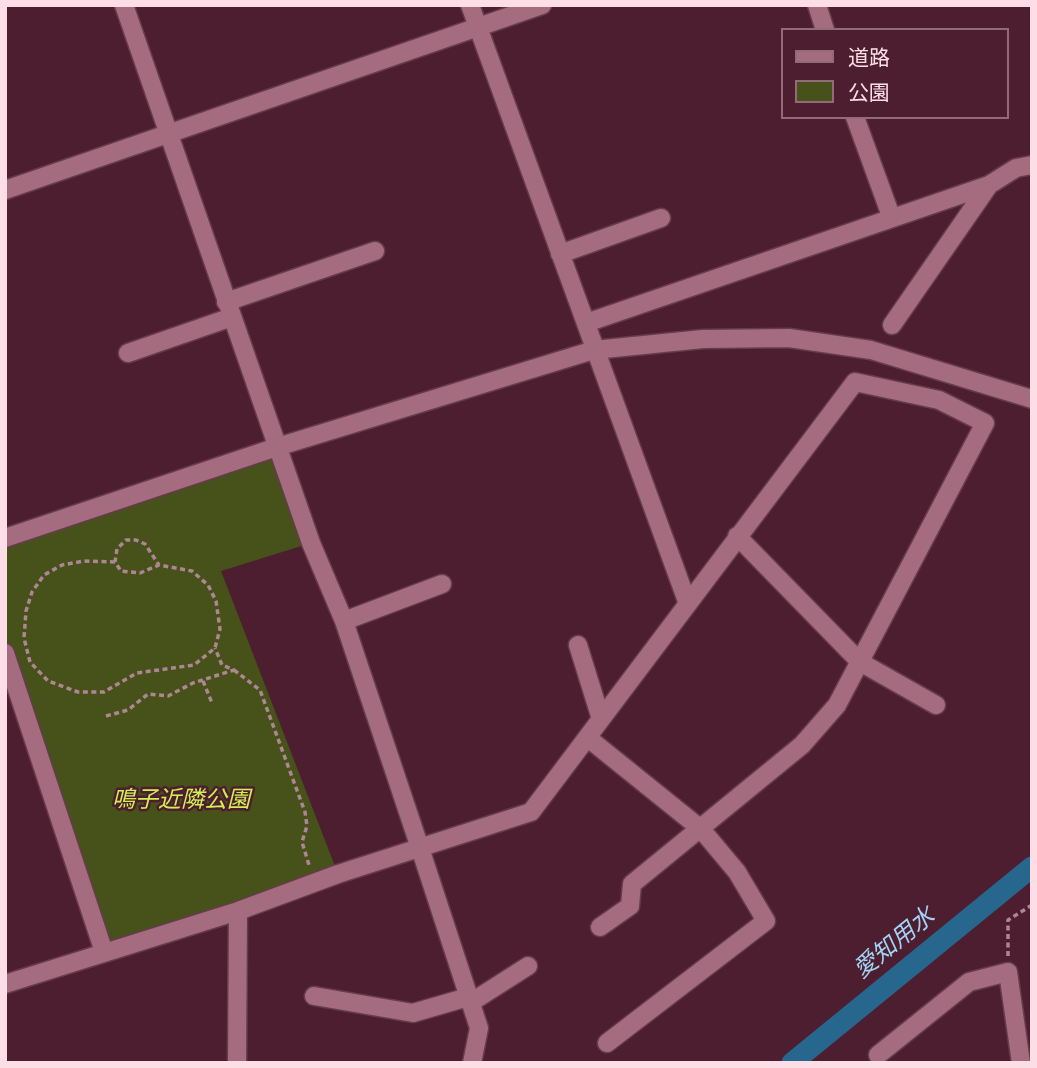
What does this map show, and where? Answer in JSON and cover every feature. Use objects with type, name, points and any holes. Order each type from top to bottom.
[{"type":"street","points":[[124,5],[311,543],[344,621],[420,848],[479,1028],[472,1063]]},
{"type":"street","points":[[470,5],[688,604]]},
{"type":"street","points":[[5,190],[542,5]]},
{"type":"street","points":[[817,5],[824,28]]},
{"type":"street","points":[[856,119],[891,216]]},
{"type":"street","points":[[586,323],[891,216],[989,185],[1016,168],[1032,165]]},
{"type":"street","points":[[892,325],[989,185]]},
{"type":"street","points":[[560,254],[661,218]]},
{"type":"street","points":[[128,353],[229,309],[375,251]]},
{"type":"street","points":[[5,538],[277,447],[594,350],[703,339],[789,338],[871,350],[1032,399]]},
{"type":"street","points":[[5,984],[238,911],[531,812],[855,382],[939,400],[985,424],[836,705],[802,745],[632,884],[630,906],[600,927]]},
{"type":"street","points":[[737,536],[860,662],[936,705]]},
{"type":"street","points":[[344,621],[442,583]]},
{"type":"street","points":[[578,645],[601,719]]},
{"type":"street","points":[[5,653],[104,952]]},
{"type":"street","points":[[588,738],[701,829],[737,872],[766,921],[607,1043]]},
{"type":"street","points":[[237,1063],[238,911]]},
{"type":"street","points":[[314,996],[413,1013],[469,1000],[528,966]]},
{"type":"street","points":[[878,1055],[969,982],[1008,972],[1021,1063]]},
{"type":"path","points":[[115,562],[85,561],[62,565],[44,575],[32,592],[26,611],[24,638],[30,662],[48,681],[78,692],[104,692],[137,673],[194,665],[215,648],[220,629],[216,601],[208,584],[192,571],[159,565],[140,573],[121,571],[115,562],[117,549],[126,540],[136,540],[145,544],[159,565]]},
{"type":"path","points":[[215,648],[222,665],[251,680],[260,690],[305,812],[307,826],[302,842],[315,884]]},
{"type":"path","points":[[106,716],[128,710],[148,694],[168,696],[234,670]]},
{"type":"path","points":[[203,681],[212,703]]},
{"type":"path","points":[[1008,972],[1008,920],[1032,905]]},
{"type":"green space","name":"鳴子近隣公園","points":[[277,447],[311,543],[221,571],[338,874],[104,952],[5,653],[5,538]]},
{"type":"waterway","name":"愛知用水","points":[[792,1063],[1032,867]]}]
